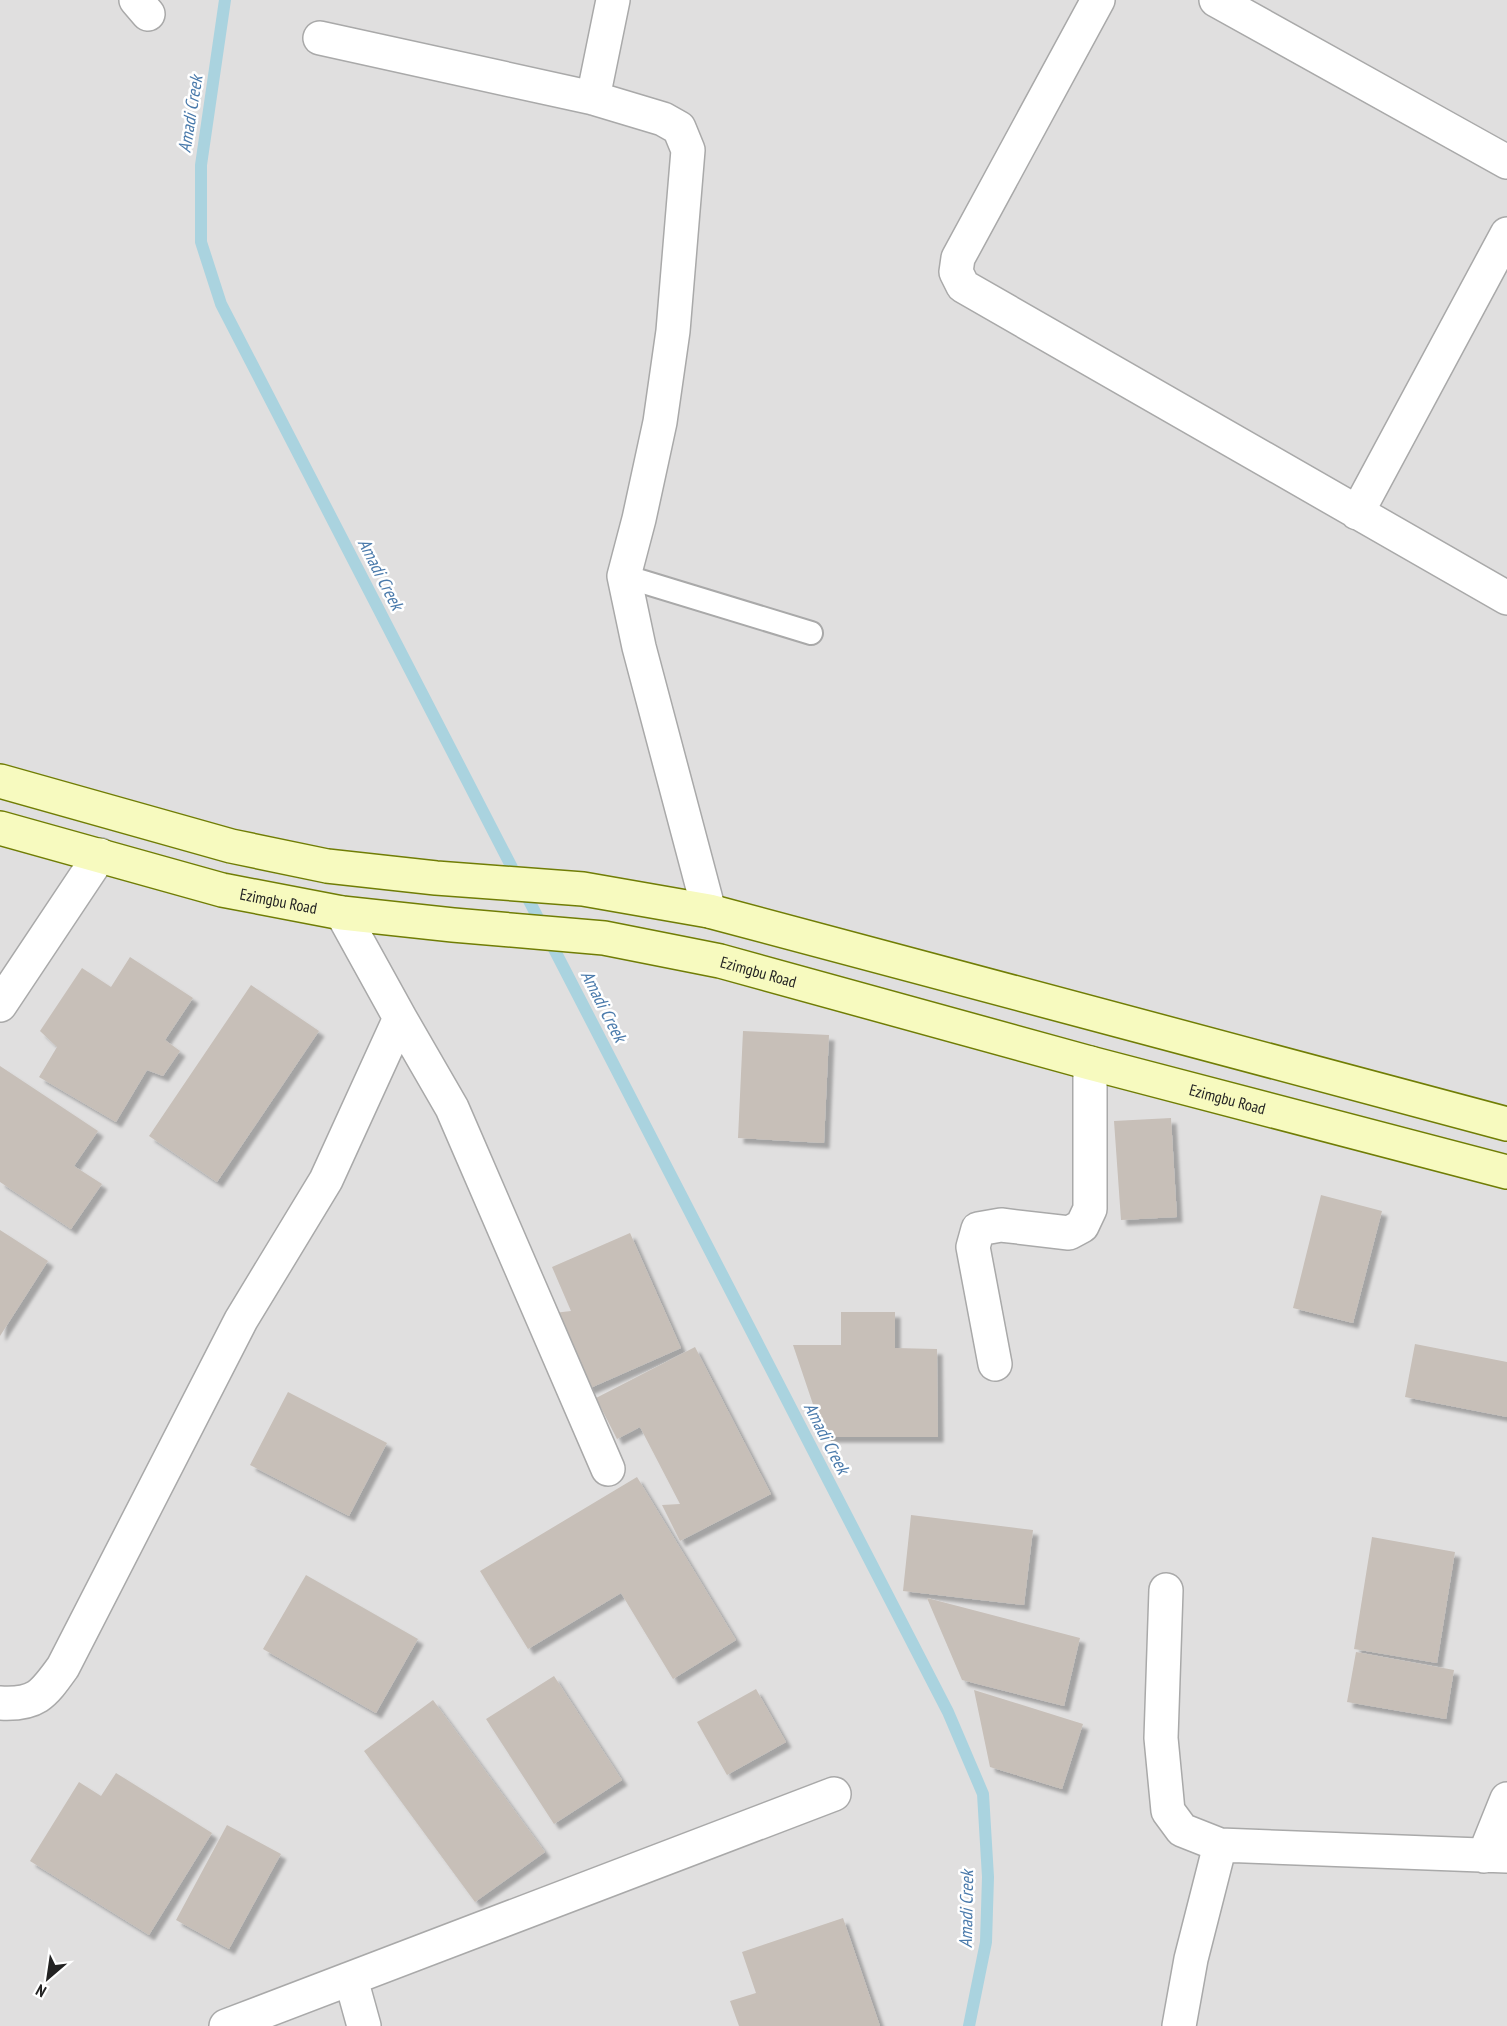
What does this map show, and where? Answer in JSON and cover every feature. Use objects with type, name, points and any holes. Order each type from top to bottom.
[{"type":"main road","points":[[0,781],[231,846],[327,866],[436,878],[583,889],[709,911],[1507,1124]]},
{"type":"main road","name":"Ezimgbu Road","points":[[0,828],[222,890],[342,913],[604,938],[720,961],[1090,1063],[1507,1172]]},
{"type":"street","points":[[593,98],[613,0]]},
{"type":"street","points":[[1098,0],[958,258],[956,272],[963,285],[1507,598]]},
{"type":"street","points":[[1216,0],[1507,162]]},
{"type":"street","points":[[320,38],[593,98],[663,119],[679,128],[688,150],[673,331],[660,423],[624,576],[639,647],[709,911]]},
{"type":"street","points":[[1357,513],[1507,234]]},
{"type":"street","points":[[0,1005],[100,855]]},
{"type":"street","points":[[342,913],[452,1108],[608,1469]]},
{"type":"street","points":[[0,1703],[14,1704],[31,1701],[49,1687],[63,1667],[242,1320],[326,1180],[400,1018]]},
{"type":"street","points":[[994,1364],[973,1247],[978,1228],[1000,1225],[1069,1233],[1082,1226],[1090,1209],[1090,1063]]},
{"type":"street","points":[[1166,1590],[1161,1738],[1168,1811],[1182,1830],[1220,1845],[1496,1856],[1507,1799]]},
{"type":"street","points":[[226,2026],[834,1794]]},
{"type":"street","points":[[1179,2026],[1191,1959],[1220,1845]]},
{"type":"street","points":[[351,1979],[363,2026]]},
{"type":"lane","points":[[624,576],[811,633]]},
{"type":"shaded area","points":[[0,0],[1507,0],[1507,2026],[0,2026]]},
{"type":"building","points":[[130,957],[193,998],[165,1040],[180,1051],[163,1076],[147,1070],[116,1122],[39,1077],[57,1047],[40,1031],[82,968],[111,987]]},
{"type":"building","points":[[251,985],[319,1031],[217,1182],[149,1136]]},
{"type":"building","points":[[743,1031],[829,1035],[824,1143],[738,1138]]},
{"type":"building","points":[[0,1066],[98,1131],[74,1166],[102,1184],[71,1229],[0,1182]]},
{"type":"building","points":[[1171,1118],[1177,1217],[1121,1220],[1114,1121]]},
{"type":"building","points":[[1321,1195],[1382,1211],[1353,1323],[1293,1308]]},
{"type":"building","points":[[0,1230],[48,1261],[0,1336]]},
{"type":"building","points":[[630,1233],[681,1348],[588,1389],[554,1313],[571,1311],[552,1267]]},
{"type":"building","points":[[841,1312],[895,1312],[895,1348],[937,1349],[938,1437],[824,1437],[793,1345],[841,1345]]},
{"type":"building","points":[[1415,1344],[1507,1362],[1507,1417],[1405,1397]]},
{"type":"building","points":[[695,1347],[771,1494],[680,1541],[662,1505],[680,1504],[640,1427],[617,1439],[596,1398]]},
{"type":"building","points":[[288,1392],[387,1443],[349,1516],[250,1465]]},
{"type":"building","points":[[637,1477],[736,1640],[673,1679],[621,1593],[528,1649],[480,1571]]},
{"type":"building","points":[[911,1515],[1033,1530],[1024,1605],[903,1591]]},
{"type":"building","points":[[1372,1537],[1455,1552],[1437,1663],[1354,1649]]},
{"type":"building","points":[[306,1575],[418,1639],[376,1713],[263,1649]]},
{"type":"building","points":[[927,1598],[1080,1638],[1064,1706],[962,1680]]},
{"type":"building","points":[[1356,1652],[1454,1670],[1446,1719],[1347,1702]]},
{"type":"building","points":[[554,1676],[622,1780],[554,1824],[486,1719]]},
{"type":"building","points":[[756,1689],[786,1742],[727,1775],[697,1722]]},
{"type":"building","points":[[974,1690],[1083,1724],[1062,1789],[990,1767]]},
{"type":"building","points":[[433,1700],[545,1852],[475,1902],[364,1751]]},
{"type":"building","points":[[116,1773],[212,1833],[149,1935],[30,1861],[79,1782],[101,1796]]},
{"type":"building","points":[[227,1825],[281,1854],[229,1949],[176,1920]]},
{"type":"building","points":[[843,1918],[880,2026],[739,2026],[730,2001],[756,1993],[742,1952]]},
{"type":"waterway","name":"Amadi Creek","points":[[225,0],[201,165],[201,242],[221,304],[948,1712],[983,1794],[988,1877],[986,1942],[969,2026]]}]
